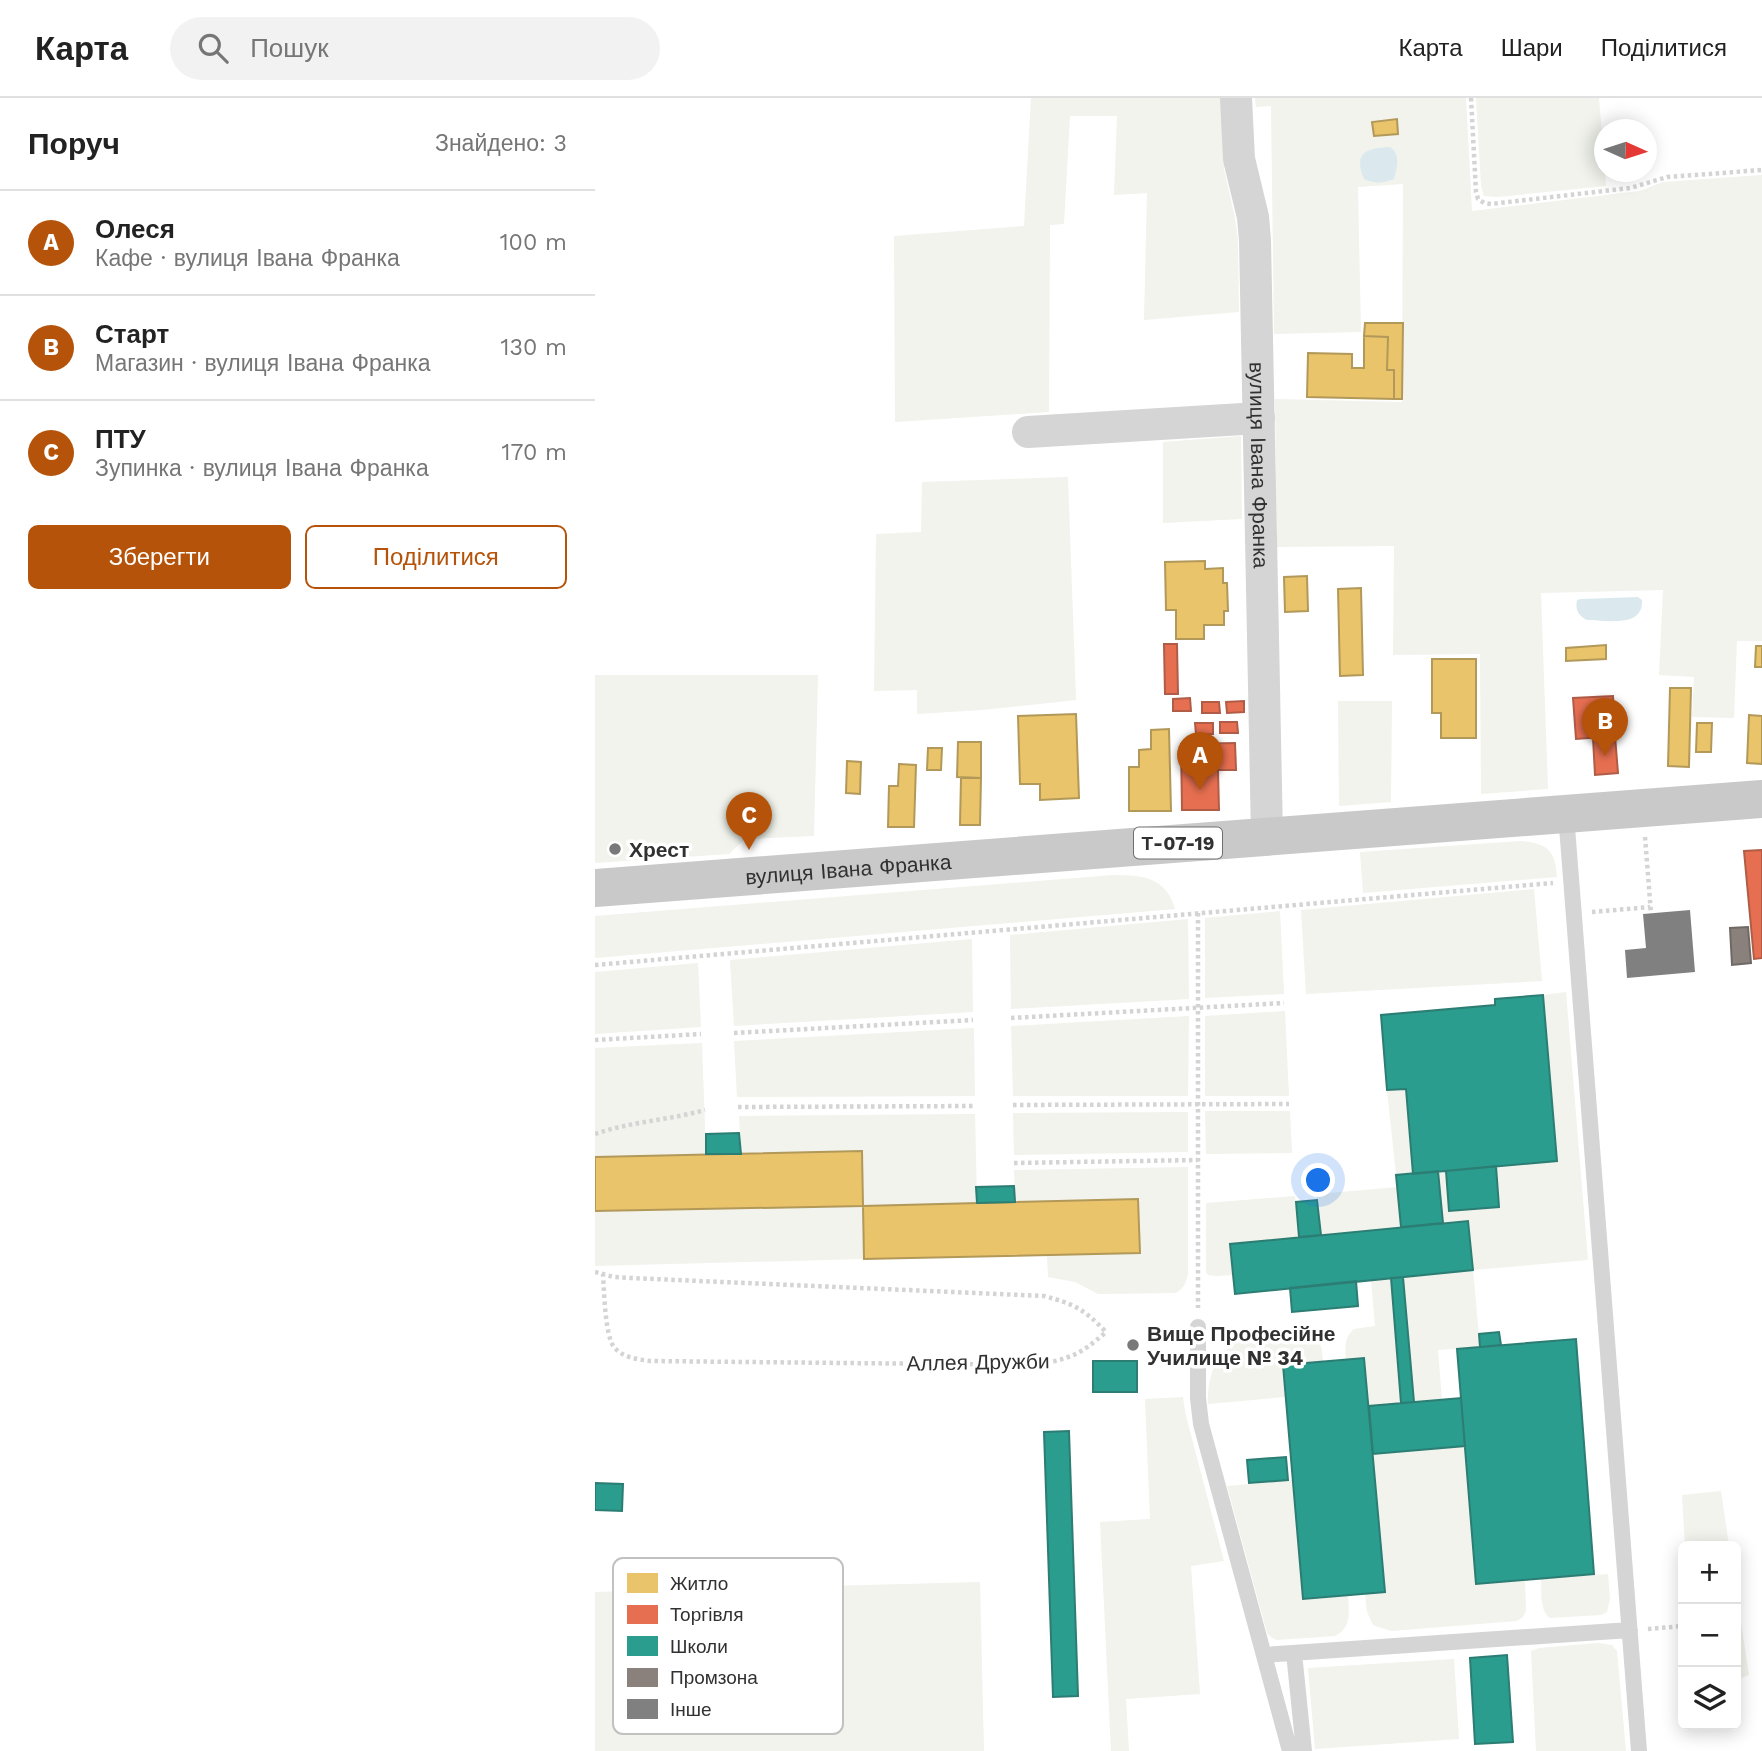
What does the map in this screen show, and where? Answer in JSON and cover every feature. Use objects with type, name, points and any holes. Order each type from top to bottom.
[{"type":"main road","name":"вулиця Івана Франка","points":[[595,888],[1762,799]]},
{"type":"street","name":"вулиця Івана Франка","points":[[1236,98],[1239,159],[1253,217],[1255,240],[1267,836]]},
{"type":"street","points":[[1028,432],[1259,418]]},
{"type":"lane","points":[[1566,814],[1639,1751]]},
{"type":"lane","points":[[1198,1327],[1198,1398],[1201,1423],[1290,1751]]},
{"type":"lane","points":[[1264,1655],[1630,1630]]},
{"type":"lane","points":[[1294,1653],[1304,1751]]},
{"type":"path","points":[[1471,98],[1476,192],[1478,200],[1483,203],[1630,188],[1667,177],[1762,170]]},
{"type":"path","points":[[1574,913],[1651,910],[1642,808]]},
{"type":"path","points":[[595,965],[1571,881]]},
{"type":"path","points":[[1198,913],[1198,1327]]},
{"type":"path","points":[[1011,1018],[1284,1003]]},
{"type":"path","points":[[734,1033],[973,1020]]},
{"type":"path","points":[[595,1040],[701,1034]]},
{"type":"path","points":[[1013,1105],[1290,1104]]},
{"type":"path","points":[[738,1107],[975,1106]]},
{"type":"path","points":[[595,1134],[705,1110]]},
{"type":"path","points":[[1014,1163],[1198,1160]]},
{"type":"path","name":"Аллея Дружби","points":[[595,1272],[603,1274],[614,1277],[1044,1296],[1066,1302],[1089,1314],[1106,1332],[1087,1348],[1066,1359],[1037,1365],[650,1361],[621,1354],[612,1346],[608,1335],[603,1274]]},
{"type":"path","points":[[1630,1630],[1678,1626]]},
{"type":"shaded area","points":[[1031,98],[1221,98],[1224,169],[1238,240],[1239,312],[1144,320],[1147,193],[1114,195],[1117,116],[1070,116],[1064,224],[1050,225],[1049,412],[895,422],[894,236],[1024,226]]},
{"type":"shaded area","points":[[1255,98],[1466,98],[1472,211],[1640,191],[1663,182],[1762,175],[1762,641],[1737,641],[1734,718],[1692,717],[1694,677],[1659,675],[1663,590],[1541,593],[1548,789],[1481,794],[1480,654],[1393,655],[1394,546],[1277,547],[1275,399],[1402,402],[1403,184],[1358,187],[1361,332],[1274,334],[1271,106],[1256,107]]},
{"type":"shaded area","points":[[1476,98],[1599,98],[1601,119],[1594,119],[1594,182],[1606,182],[1606,186],[1498,197],[1484,196],[1481,186]]},
{"type":"shaded area","points":[[1390,147],[1397,157],[1394,179],[1372,182],[1364,179],[1360,163],[1364,154],[1374,149]]},
{"type":"shaded area","points":[[1241,436],[1242,519],[1163,523],[1163,442]]},
{"type":"shaded area","points":[[1068,477],[1076,700],[917,714],[917,690],[874,691],[876,534],[921,532],[922,482]]},
{"type":"shaded area","points":[[1638,597],[1642,600],[1642,607],[1631,619],[1587,620],[1577,609],[1577,600],[1581,599]]},
{"type":"shaded area","points":[[595,675],[818,675],[814,836],[745,839],[729,854],[595,863]]},
{"type":"shaded area","points":[[1338,701],[1392,701],[1391,802],[1339,806]]},
{"type":"shaded area","points":[[1521,841],[1538,844],[1548,850],[1554,860],[1557,877],[1363,893],[1360,852]]},
{"type":"shaded area","points":[[1113,875],[1152,880],[1166,890],[1175,909],[595,958],[595,916]]},
{"type":"shaded area","points":[[1534,889],[1542,981],[1306,994],[1301,910]]},
{"type":"shaded area","points":[[1280,911],[1284,994],[1205,998],[1205,918]]},
{"type":"shaded area","points":[[1188,919],[1189,999],[1011,1009],[1010,935]]},
{"type":"shaded area","points":[[972,939],[973,1012],[734,1026],[730,960]]},
{"type":"shaded area","points":[[698,963],[701,1027],[595,1034],[595,972]]},
{"type":"shaded area","points":[[1566,992],[1588,1260],[1473,1270],[1468,1221],[1443,1223],[1438,1171],[1446,1171],[1449,1211],[1499,1207],[1496,1166],[1557,1161],[1543,995]]},
{"type":"shaded area","points":[[1285,1011],[1289,1096],[1205,1096],[1205,1016]]},
{"type":"shaded area","points":[[1189,1016],[1188,1096],[1013,1096],[1011,1026]]},
{"type":"shaded area","points":[[974,1028],[975,1096],[737,1097],[734,1041]]},
{"type":"shaded area","points":[[702,1043],[706,1154],[595,1157],[595,1048]]},
{"type":"shaded area","points":[[1406,1089],[1413,1174],[1396,1175],[1387,1090]]},
{"type":"shaded area","points":[[1205,1111],[1290,1111],[1292,1153],[1206,1154]]},
{"type":"shaded area","points":[[1188,1112],[1188,1152],[1014,1155],[1013,1113]]},
{"type":"shaded area","points":[[975,1114],[977,1203],[864,1206],[864,1259],[595,1266],[595,1212],[863,1205],[862,1151],[741,1154],[739,1116]]},
{"type":"shaded area","points":[[1188,1167],[1188,1274],[1179,1291],[1098,1294],[1075,1282],[1048,1277],[1047,1255],[1139,1253],[1138,1200],[1015,1202],[1014,1170]]},
{"type":"shaded area","points":[[1398,1187],[1401,1227],[1321,1235],[1317,1194]]},
{"type":"shaded area","points":[[1295,1196],[1299,1237],[1230,1244],[1233,1275],[1208,1275],[1206,1203]]},
{"type":"shaded area","points":[[1473,1270],[1480,1347],[1438,1350],[1442,1400],[1414,1402],[1403,1277]]},
{"type":"shaded area","points":[[1391,1278],[1401,1403],[1369,1406],[1364,1358],[1346,1360],[1346,1343],[1354,1329],[1375,1326],[1371,1280]]},
{"type":"shaded area","points":[[1306,1335],[1320,1344],[1323,1362],[1283,1366],[1285,1397],[1208,1404],[1212,1374],[1226,1349],[1244,1340]]},
{"type":"shaded area","points":[[1183,1397],[1224,1561],[1191,1566],[1200,1694],[1126,1699],[1129,1751],[1111,1751],[1100,1522],[1150,1519],[1145,1399]]},
{"type":"shaded area","points":[[1465,1446],[1525,1580],[1526,1611],[1523,1617],[1517,1621],[1391,1631],[1373,1625],[1367,1612],[1365,1594],[1385,1591],[1373,1454]]},
{"type":"shaded area","points":[[1293,1480],[1303,1598],[1348,1595],[1347,1624],[1335,1636],[1277,1640],[1267,1633],[1227,1486]]},
{"type":"shaded area","points":[[1721,1491],[1728,1541],[1685,1541],[1682,1495]]},
{"type":"shaded area","points":[[1608,1574],[1610,1599],[1607,1612],[1601,1615],[1550,1618],[1546,1615],[1541,1579]]},
{"type":"shaded area","points":[[980,1582],[984,1751],[595,1751],[595,1592],[613,1592],[613,1734],[843,1734],[843,1586]]},
{"type":"shaded area","points":[[1741,1623],[1749,1675],[1741,1678]]},
{"type":"shaded area","points":[[1598,1643],[1612,1645],[1617,1651],[1626,1751],[1536,1751],[1531,1651]]},
{"type":"shaded area","points":[[1454,1659],[1459,1739],[1315,1749],[1308,1668]]},
{"type":"building: Житло","points":[[1397,119],[1398,134],[1374,136],[1372,122]]},
{"type":"building: Житло","points":[[1365,323],[1403,323],[1402,399],[1394,399],[1394,370],[1387,370],[1388,337],[1364,336]]},
{"type":"building: Житло","points":[[1364,336],[1388,337],[1387,370],[1394,370],[1394,399],[1307,397],[1308,353],[1352,354],[1352,368],[1364,368]]},
{"type":"building: Житло","points":[[1205,561],[1205,569],[1223,568],[1223,583],[1227,583],[1228,611],[1224,611],[1224,625],[1204,625],[1204,639],[1176,639],[1176,610],[1166,610],[1165,562]]},
{"type":"building: Житло","points":[[1307,576],[1308,611],[1285,612],[1284,577]]},
{"type":"building: Житло","points":[[1361,588],[1363,675],[1340,676],[1338,589]]},
{"type":"building: Житло","points":[[1606,645],[1606,659],[1566,661],[1566,648]]},
{"type":"building: Житло","points":[[1756,646],[1762,646],[1762,667],[1755,667]]},
{"type":"building: Житло","points":[[1432,659],[1476,659],[1476,738],[1441,738],[1441,713],[1432,713]]},
{"type":"building: Житло","points":[[1670,688],[1691,688],[1689,767],[1668,766]]},
{"type":"building: Житло","points":[[1076,714],[1079,798],[1040,800],[1040,784],[1020,784],[1018,716]]},
{"type":"building: Житло","points":[[1749,715],[1762,716],[1762,764],[1747,763]]},
{"type":"building: Житло","points":[[1697,723],[1712,723],[1711,752],[1696,752]]},
{"type":"building: Житло","points":[[1169,729],[1171,811],[1129,811],[1129,767],[1139,767],[1139,750],[1151,749],[1151,730]]},
{"type":"building: Житло","points":[[958,742],[981,742],[981,778],[957,777]]},
{"type":"building: Житло","points":[[928,748],[942,748],[941,770],[927,770]]},
{"type":"building: Житло","points":[[847,761],[861,762],[860,794],[846,793]]},
{"type":"building: Житло","points":[[899,764],[916,765],[914,827],[888,827],[889,786],[898,786]]},
{"type":"building: Житло","points":[[961,778],[981,778],[980,825],[960,825]]},
{"type":"building: Житло","points":[[862,1151],[863,1206],[595,1211],[595,1157]]},
{"type":"building: Житло","points":[[1138,1199],[1140,1253],[864,1259],[863,1206]]},
{"type":"building: Торгівля","points":[[1164,644],[1177,644],[1178,694],[1165,694]]},
{"type":"building: Торгівля","points":[[1613,696],[1615,736],[1576,739],[1573,698]]},
{"type":"building: Торгівля","points":[[1190,698],[1191,711],[1173,711],[1173,699]]},
{"type":"building: Торгівля","points":[[1244,701],[1244,712],[1227,713],[1226,702]]},
{"type":"building: Торгівля","points":[[1202,702],[1219,702],[1220,713],[1202,713]]},
{"type":"building: Торгівля","points":[[1220,722],[1237,722],[1238,733],[1220,733]]},
{"type":"building: Торгівля","points":[[1195,723],[1213,723],[1213,734],[1196,734]]},
{"type":"building: Торгівля","points":[[1615,736],[1618,773],[1595,775],[1593,738]]},
{"type":"building: Торгівля","points":[[1235,743],[1236,770],[1218,770],[1219,810],[1182,810],[1181,744]]},
{"type":"building: Торгівля","points":[[1762,850],[1762,958],[1754,959],[1744,851]]},
{"type":"building: Школи","points":[[1543,995],[1557,1161],[1413,1174],[1406,1089],[1387,1090],[1381,1015],[1495,1005],[1495,999]]},
{"type":"building: Школи","points":[[739,1133],[741,1154],[706,1154],[706,1134]]},
{"type":"building: Школи","points":[[1496,1166],[1499,1207],[1449,1211],[1446,1171]]},
{"type":"building: Школи","points":[[1438,1171],[1443,1223],[1401,1227],[1396,1175]]},
{"type":"building: Школи","points":[[1014,1186],[1015,1202],[977,1203],[976,1187]]},
{"type":"building: Школи","points":[[1317,1200],[1321,1235],[1299,1237],[1296,1202]]},
{"type":"building: Школи","points":[[1468,1221],[1473,1270],[1235,1294],[1230,1244]]},
{"type":"building: Школи","points":[[1403,1277],[1414,1402],[1401,1403],[1391,1278]]},
{"type":"building: Школи","points":[[1356,1281],[1358,1306],[1292,1312],[1290,1288]]},
{"type":"building: Школи","points":[[1499,1332],[1501,1345],[1480,1347],[1479,1334]]},
{"type":"building: Школи","points":[[1576,1339],[1594,1574],[1476,1584],[1457,1349]]},
{"type":"building: Школи","points":[[1364,1358],[1385,1592],[1303,1599],[1283,1365]]},
{"type":"building: Школи","points":[[1093,1361],[1137,1361],[1137,1392],[1093,1392]]},
{"type":"building: Школи","points":[[1461,1398],[1465,1446],[1373,1454],[1369,1406]]},
{"type":"building: Школи","points":[[1069,1431],[1078,1696],[1053,1697],[1044,1432]]},
{"type":"building: Школи","points":[[1286,1457],[1288,1480],[1249,1483],[1247,1460]]},
{"type":"building: Школи","points":[[595,1483],[623,1484],[622,1511],[595,1510]]},
{"type":"building: Школи","points":[[1507,1655],[1513,1742],[1475,1744],[1470,1658]]},
{"type":"building: Промзона","points":[[1748,927],[1751,963],[1732,965],[1730,928]]},
{"type":"building: Інше","points":[[1690,910],[1695,972],[1627,978],[1625,950],[1646,948],[1643,914]]},
{"type":"place","name":"Старт","points":[[1605,756]]},
{"type":"place","name":"Олеся","points":[[1200,790]]},
{"type":"place","name":"Хрест","points":[[615,849]]},
{"type":"place","name":"ПТУ","points":[[749,850]]},
{"type":"place","name":"Вище Професійне Училище № 34","points":[[1133,1345]]}]
